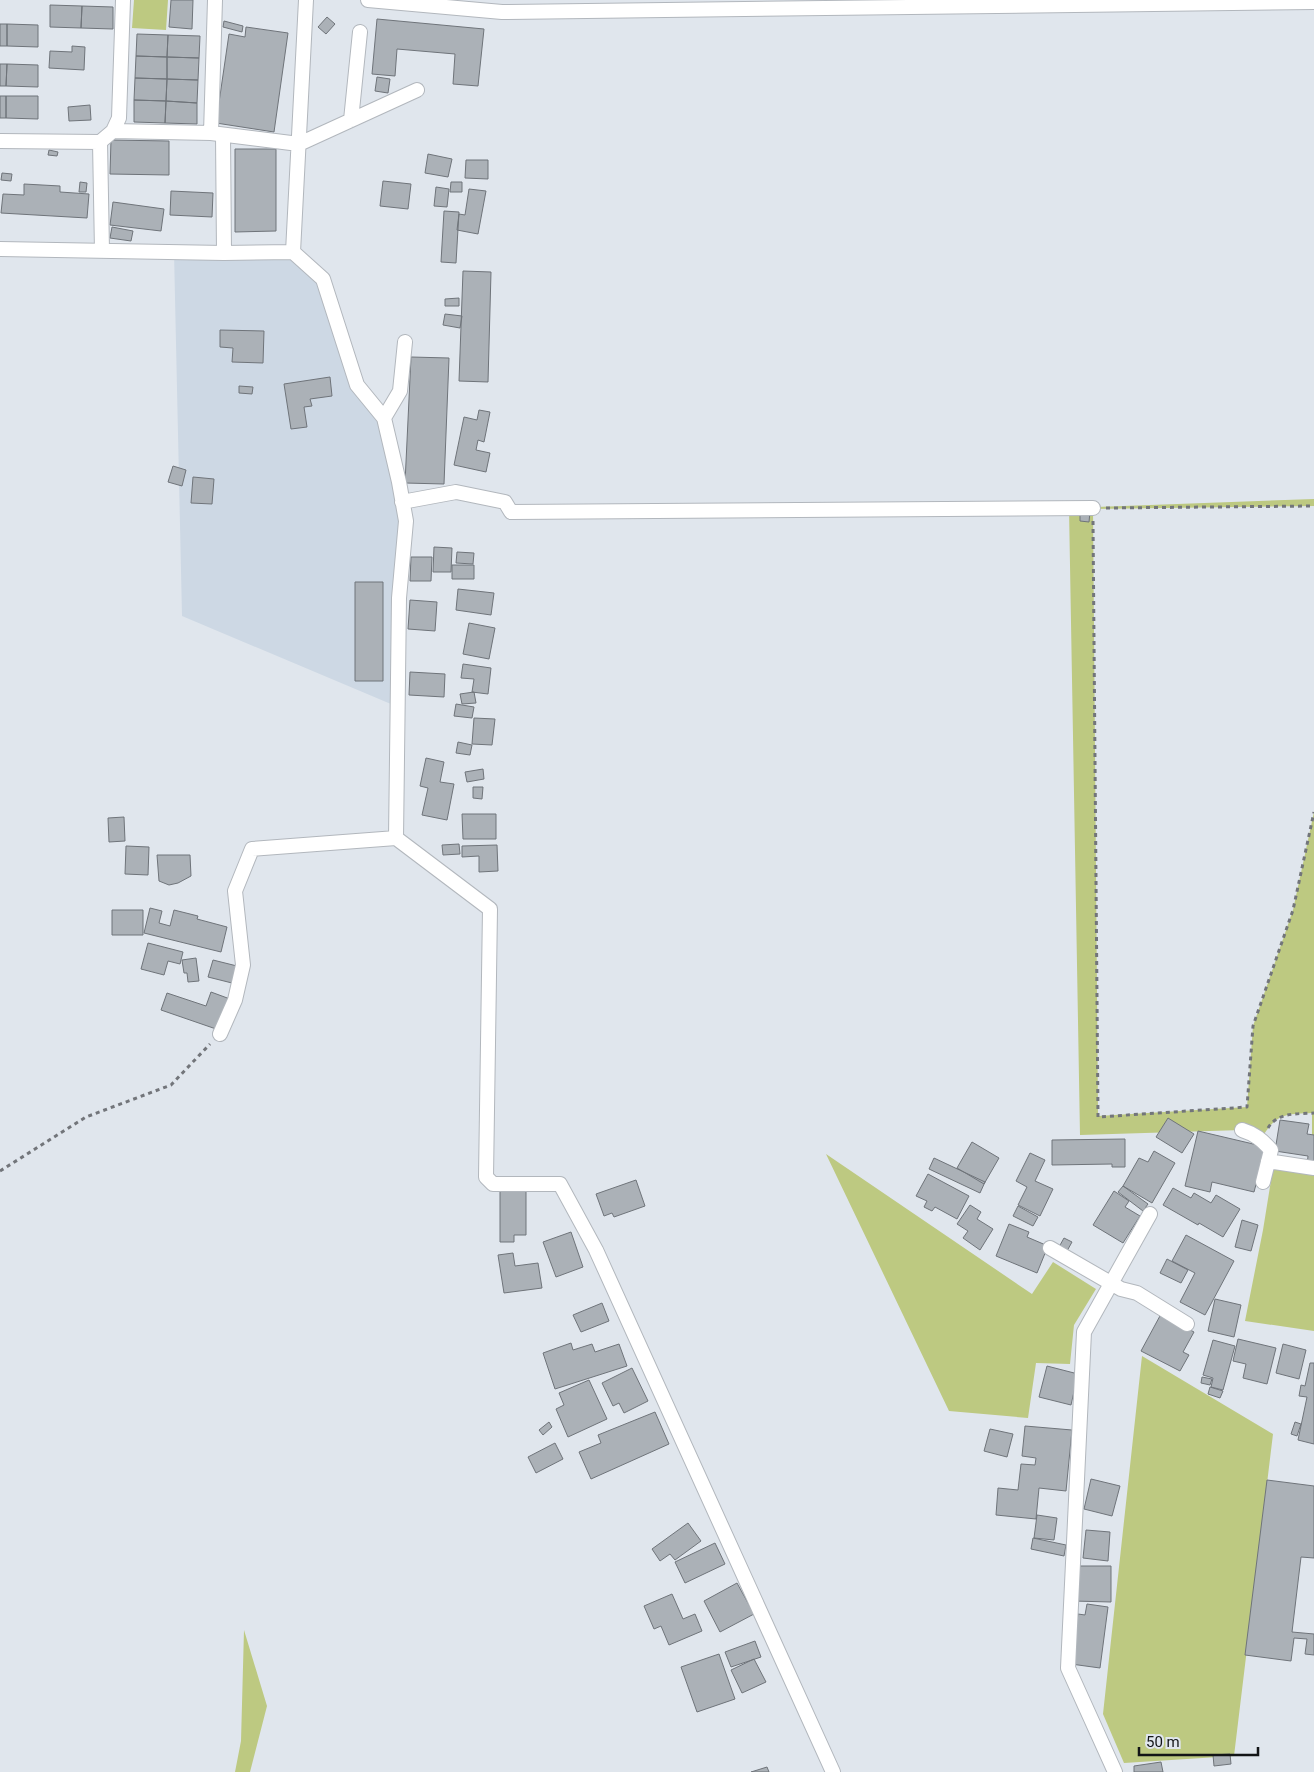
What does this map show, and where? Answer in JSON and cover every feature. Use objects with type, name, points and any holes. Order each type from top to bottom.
[{"type":"street","points":[[0,141],[100,142],[113,132],[119,118],[123,0]]},
{"type":"street","points":[[215,0],[217,134],[224,253]]},
{"type":"street","points":[[293,252],[306,0]]},
{"type":"street","points":[[368,0],[502,6],[1314,2]]},
{"type":"street","points":[[351,120],[360,32]]},
{"type":"street","points":[[113,132],[217,134],[299,144],[417,90]]},
{"type":"street","points":[[100,142],[102,251]]},
{"type":"street","points":[[0,249],[224,253],[293,252],[323,279],[357,385],[384,418],[406,521],[399,598],[396,838]]},
{"type":"street","points":[[384,418],[400,391],[405,342]]},
{"type":"street","points":[[402,502],[456,492],[505,502],[511,512],[1093,508]]},
{"type":"street","points":[[220,1034],[235,1000],[243,965],[234,891],[252,849],[396,838],[490,909],[486,1177],[493,1184],[560,1184],[596,1250],[833,1772]]},
{"type":"street","points":[[1242,1130],[1253,1133],[1271,1150],[1263,1182]]},
{"type":"street","points":[[1268,1161],[1314,1168]]},
{"type":"street","points":[[1115,1772],[1068,1668],[1084,1332],[1150,1214]]},
{"type":"street","points":[[1050,1248],[1121,1289],[1137,1293],[1187,1324]]},
{"type":"path","points":[[1314,506],[1093,508],[1098,1116],[1247,1107],[1253,1026],[1294,910],[1314,812]]},
{"type":"path","points":[[0,1171],[86,1117],[171,1085],[220,1034]]},
{"type":"path","points":[[1261,1139],[1271,1123],[1288,1114],[1314,1113]]},
{"type":"shaded area","points":[[174,252],[293,252],[323,279],[357,385],[384,418],[406,521],[398,707],[182,616]]},
{"type":"green space","points":[[134,0],[168,0],[166,30],[132,28]]},
{"type":"green space","points":[[1314,499],[1314,506],[1093,509],[1098,1116],[1247,1107],[1253,1026],[1293,910],[1314,812],[1314,1137],[1312,1137],[1312,1113],[1288,1115],[1276,1120],[1261,1139],[1242,1130],[1080,1135],[1069,508]]},
{"type":"green space","points":[[826,1154],[1032,1294],[1053,1262],[1096,1289],[1074,1325],[1070,1364],[1036,1363],[1028,1418],[949,1411]]},
{"type":"green space","points":[[1273,1168],[1314,1173],[1314,1331],[1245,1321]]},
{"type":"green space","points":[[1142,1356],[1273,1434],[1234,1756],[1124,1763],[1103,1714]]},
{"type":"green space","points":[[244,1630],[267,1706],[250,1772],[235,1772],[241,1741]]},
{"type":"building","points":[[171,0],[193,0],[192,29],[169,27]]},
{"type":"building","points":[[50,5],[82,6],[81,28],[50,27]]},
{"type":"building","points":[[82,6],[113,7],[113,29],[81,28]]},
{"type":"building","points":[[327,17],[335,24],[326,34],[318,27]]},
{"type":"building","points":[[377,19],[484,29],[478,86],[453,84],[455,54],[397,49],[395,76],[372,74]]},
{"type":"building","points":[[224,21],[243,26],[242,32],[223,27]]},
{"type":"building","points":[[0,24],[7,24],[7,46],[0,46]]},
{"type":"building","points":[[7,24],[38,25],[38,47],[7,46]]},
{"type":"building","points":[[246,27],[288,33],[274,132],[216,123],[229,34],[245,37]]},
{"type":"building","points":[[137,34],[168,35],[167,57],[136,56]]},
{"type":"building","points":[[168,35],[200,36],[199,58],[167,57]]},
{"type":"building","points":[[72,46],[85,47],[84,70],[49,68],[50,51],[72,52]]},
{"type":"building","points":[[136,56],[167,57],[167,79],[135,78]]},
{"type":"building","points":[[167,57],[199,58],[198,80],[167,79]]},
{"type":"building","points":[[0,64],[7,64],[6,86],[0,86]]},
{"type":"building","points":[[7,64],[38,65],[38,87],[6,86]]},
{"type":"building","points":[[377,77],[390,79],[388,93],[375,91]]},
{"type":"building","points":[[135,78],[167,79],[166,101],[134,100]]},
{"type":"building","points":[[167,79],[198,80],[197,103],[166,101]]},
{"type":"building","points":[[0,96],[6,96],[6,118],[0,118]]},
{"type":"building","points":[[6,96],[38,96],[38,119],[6,118]]},
{"type":"building","points":[[134,100],[166,101],[165,123],[134,122]]},
{"type":"building","points":[[166,101],[197,103],[197,124],[165,123]]},
{"type":"building","points":[[90,105],[91,120],[69,121],[68,107]]},
{"type":"building","points":[[111,140],[169,141],[169,175],[110,174]]},
{"type":"building","points":[[235,149],[276,149],[276,231],[235,232]]},
{"type":"building","points":[[49,150],[58,152],[57,156],[48,155]]},
{"type":"building","points":[[428,154],[452,159],[448,177],[425,173]]},
{"type":"building","points":[[466,160],[488,160],[488,179],[465,178]]},
{"type":"building","points":[[2,173],[12,174],[11,181],[1,180]]},
{"type":"building","points":[[383,181],[411,184],[408,209],[380,206]]},
{"type":"building","points":[[80,182],[87,183],[86,192],[79,192]]},
{"type":"building","points":[[451,182],[462,182],[462,192],[450,192]]},
{"type":"building","points":[[24,184],[60,186],[60,192],[89,194],[87,218],[1,213],[3,194],[24,195]]},
{"type":"building","points":[[436,187],[449,189],[447,207],[434,206]]},
{"type":"building","points":[[469,189],[486,191],[478,234],[457,230],[459,214],[465,215]]},
{"type":"building","points":[[171,191],[213,193],[212,217],[170,215]]},
{"type":"building","points":[[113,202],[164,209],[161,231],[110,225]]},
{"type":"building","points":[[444,211],[459,212],[456,263],[441,262]]},
{"type":"building","points":[[112,227],[133,231],[131,241],[110,238]]},
{"type":"building","points":[[463,271],[491,272],[488,382],[459,381]]},
{"type":"building","points":[[459,298],[459,306],[445,306],[445,299]]},
{"type":"building","points":[[445,314],[462,316],[460,328],[443,325]]},
{"type":"building","points":[[220,330],[264,331],[263,363],[232,362],[233,348],[220,347]]},
{"type":"building","points":[[411,357],[449,358],[444,484],[405,483]]},
{"type":"building","points":[[330,377],[332,396],[310,399],[312,406],[304,407],[307,427],[291,429],[284,384]]},
{"type":"building","points":[[239,386],[253,387],[252,394],[239,393]]},
{"type":"building","points":[[479,410],[490,412],[484,442],[478,440],[476,450],[490,453],[486,472],[454,465],[464,417],[477,420]]},
{"type":"building","points":[[173,466],[186,470],[182,486],[168,482]]},
{"type":"building","points":[[193,477],[214,479],[212,504],[191,503]]},
{"type":"building","points":[[1080,511],[1090,512],[1089,522],[1080,521]]},
{"type":"building","points":[[434,547],[452,548],[451,572],[433,572]]},
{"type":"building","points":[[457,552],[474,553],[473,564],[456,563]]},
{"type":"building","points":[[411,557],[432,557],[431,581],[410,581]]},
{"type":"building","points":[[452,565],[474,565],[474,579],[452,579]]},
{"type":"building","points":[[355,582],[383,582],[383,681],[355,681]]},
{"type":"building","points":[[458,589],[494,593],[491,615],[456,610]]},
{"type":"building","points":[[410,600],[437,602],[435,631],[408,629]]},
{"type":"building","points":[[469,623],[495,628],[489,659],[463,654]]},
{"type":"building","points":[[463,664],[491,668],[488,694],[472,692],[474,679],[461,678]]},
{"type":"building","points":[[410,672],[445,674],[444,697],[409,695]]},
{"type":"building","points":[[474,692],[476,703],[462,704],[460,694]]},
{"type":"building","points":[[456,704],[474,707],[472,718],[454,716]]},
{"type":"building","points":[[474,718],[495,719],[492,745],[472,744]]},
{"type":"building","points":[[458,742],[472,745],[470,755],[456,753]]},
{"type":"building","points":[[426,758],[444,762],[440,782],[454,784],[447,820],[422,815],[428,788],[420,786]]},
{"type":"building","points":[[483,769],[484,779],[467,782],[465,772]]},
{"type":"building","points":[[473,787],[483,787],[482,799],[473,798]]},
{"type":"building","points":[[462,814],[496,814],[496,839],[463,839]]},
{"type":"building","points":[[124,817],[125,841],[109,842],[108,818]]},
{"type":"building","points":[[459,844],[460,854],[443,855],[442,845]]},
{"type":"building","points":[[497,845],[498,871],[479,872],[479,856],[462,857],[462,846]]},
{"type":"building","points":[[126,846],[149,847],[148,875],[125,874]]},
{"type":"building","points":[[157,855],[190,855],[191,876],[178,883],[169,885],[159,881]]},
{"type":"building","points":[[150,908],[162,911],[159,923],[170,926],[174,910],[198,916],[197,919],[227,927],[221,952],[144,933]]},
{"type":"building","points":[[112,910],[143,910],[143,935],[112,935]]},
{"type":"building","points":[[148,943],[183,952],[180,964],[168,961],[164,975],[141,969]]},
{"type":"building","points":[[196,958],[199,981],[188,982],[182,960]]},
{"type":"building","points":[[213,960],[237,966],[232,983],[208,977]]},
{"type":"building","points":[[211,992],[230,999],[219,1030],[161,1010],[167,993],[206,1006]]},
{"type":"building","points":[[1168,1118],[1194,1134],[1182,1153],[1156,1137]]},
{"type":"building","points":[[1280,1120],[1309,1124],[1307,1134],[1314,1135],[1314,1167],[1307,1166],[1308,1156],[1275,1151]]},
{"type":"building","points":[[1198,1131],[1266,1147],[1254,1192],[1212,1182],[1210,1192],[1185,1186]]},
{"type":"building","points":[[1125,1139],[1125,1167],[1112,1167],[1112,1164],[1052,1165],[1052,1140]]},
{"type":"building","points":[[972,1142],[999,1158],[984,1184],[957,1168]]},
{"type":"building","points":[[1154,1151],[1175,1163],[1152,1203],[1123,1186],[1139,1158],[1148,1162]]},
{"type":"building","points":[[1030,1153],[1045,1160],[1035,1181],[1053,1189],[1040,1216],[1018,1205],[1027,1187],[1016,1181]]},
{"type":"building","points":[[934,1158],[985,1182],[980,1193],[929,1169]]},
{"type":"building","points":[[928,1174],[969,1196],[957,1219],[935,1207],[932,1211],[924,1207],[927,1201],[916,1196]]},
{"type":"building","points":[[636,1180],[645,1206],[614,1217],[612,1213],[604,1216],[596,1194]]},
{"type":"building","points":[[1123,1186],[1148,1204],[1143,1211],[1118,1192]]},
{"type":"building","points":[[1173,1188],[1191,1198],[1194,1193],[1211,1203],[1216,1195],[1240,1209],[1223,1237],[1163,1205]]},
{"type":"building","points":[[500,1191],[526,1191],[526,1235],[514,1235],[514,1242],[500,1242]]},
{"type":"building","points":[[1114,1191],[1129,1201],[1125,1207],[1140,1216],[1123,1243],[1093,1225]]},
{"type":"building","points":[[970,1205],[981,1212],[977,1219],[993,1229],[980,1250],[963,1238],[968,1231],[957,1224]]},
{"type":"building","points":[[1018,1206],[1038,1217],[1033,1226],[1013,1216]]},
{"type":"building","points":[[1242,1220],[1258,1225],[1251,1251],[1235,1247]]},
{"type":"building","points":[[1009,1224],[1029,1232],[1027,1237],[1048,1246],[1037,1273],[996,1256]]},
{"type":"building","points":[[571,1232],[583,1267],[556,1277],[543,1242]]},
{"type":"building","points":[[1186,1235],[1234,1261],[1205,1315],[1180,1302],[1195,1273],[1172,1261]]},
{"type":"building","points":[[1064,1238],[1072,1242],[1067,1251],[1059,1247]]},
{"type":"building","points":[[513,1253],[515,1266],[538,1263],[542,1288],[504,1293],[498,1255]]},
{"type":"building","points":[[1167,1259],[1188,1270],[1181,1283],[1160,1273]]},
{"type":"building","points":[[1215,1299],[1241,1305],[1234,1337],[1208,1331]]},
{"type":"building","points":[[602,1303],[609,1321],[581,1332],[573,1315]]},
{"type":"building","points":[[1161,1314],[1194,1332],[1183,1352],[1189,1355],[1180,1371],[1141,1351]]},
{"type":"building","points":[[1238,1339],[1276,1348],[1267,1384],[1243,1378],[1246,1364],[1233,1361]]},
{"type":"building","points":[[1213,1340],[1235,1346],[1223,1390],[1211,1387],[1213,1378],[1203,1375]]},
{"type":"building","points":[[571,1343],[573,1350],[592,1344],[595,1352],[619,1344],[627,1366],[555,1389],[543,1353]]},
{"type":"building","points":[[1283,1344],[1306,1350],[1299,1379],[1276,1373]]},
{"type":"building","points":[[1310,1363],[1314,1363],[1314,1444],[1298,1440],[1307,1397],[1299,1396],[1301,1385],[1305,1386]]},
{"type":"building","points":[[1047,1366],[1078,1374],[1071,1405],[1039,1397]]},
{"type":"building","points":[[632,1368],[648,1401],[624,1413],[619,1403],[613,1406],[602,1383]]},
{"type":"building","points":[[1202,1377],[1212,1379],[1210,1385],[1201,1383]]},
{"type":"building","points":[[589,1380],[607,1419],[568,1437],[556,1409],[564,1405],[559,1393]]},
{"type":"building","points":[[1210,1387],[1223,1391],[1220,1398],[1208,1394]]},
{"type":"building","points":[[655,1412],[669,1444],[591,1479],[579,1452],[601,1443],[598,1435]]},
{"type":"building","points":[[549,1422],[552,1427],[543,1435],[539,1430]]},
{"type":"building","points":[[1295,1422],[1301,1424],[1297,1436],[1291,1434]]},
{"type":"building","points":[[1025,1426],[1072,1430],[1066,1491],[1039,1488],[1036,1519],[996,1515],[998,1488],[1018,1490],[1021,1464],[1035,1465],[1036,1458],[1022,1456]]},
{"type":"building","points":[[990,1429],[1013,1434],[1007,1457],[984,1451]]},
{"type":"building","points":[[555,1443],[563,1459],[536,1473],[528,1457]]},
{"type":"building","points":[[1091,1479],[1120,1486],[1112,1516],[1084,1509]]},
{"type":"building","points":[[1267,1480],[1314,1486],[1314,1558],[1301,1557],[1292,1632],[1314,1634],[1314,1655],[1305,1654],[1307,1639],[1294,1638],[1291,1661],[1245,1655]]},
{"type":"building","points":[[1037,1515],[1057,1518],[1054,1540],[1034,1538]]},
{"type":"building","points":[[688,1523],[701,1541],[675,1560],[670,1554],[660,1561],[652,1549]]},
{"type":"building","points":[[1086,1530],[1110,1532],[1108,1561],[1083,1558]]},
{"type":"building","points":[[1033,1538],[1066,1545],[1064,1556],[1031,1549]]},
{"type":"building","points":[[715,1543],[725,1564],[685,1583],[675,1562]]},
{"type":"building","points":[[1074,1566],[1111,1566],[1111,1602],[1073,1601]]},
{"type":"building","points":[[737,1583],[754,1614],[720,1632],[704,1601]]},
{"type":"building","points":[[672,1594],[683,1619],[695,1614],[702,1631],[669,1645],[661,1626],[654,1629],[644,1606]]},
{"type":"building","points":[[1087,1604],[1108,1607],[1100,1668],[1071,1664],[1078,1614],[1085,1615]]},
{"type":"building","points":[[755,1641],[761,1657],[731,1667],[725,1652]]},
{"type":"building","points":[[719,1654],[735,1699],[697,1712],[681,1667]]},
{"type":"building","points":[[754,1659],[766,1682],[742,1693],[731,1670]]},
{"type":"building","points":[[1230,1754],[1231,1764],[1214,1766],[1213,1755]]},
{"type":"building","points":[[1161,1762],[1163,1772],[1134,1772],[1134,1766]]},
{"type":"building","points":[[767,1767],[769,1772],[751,1772]]}]
